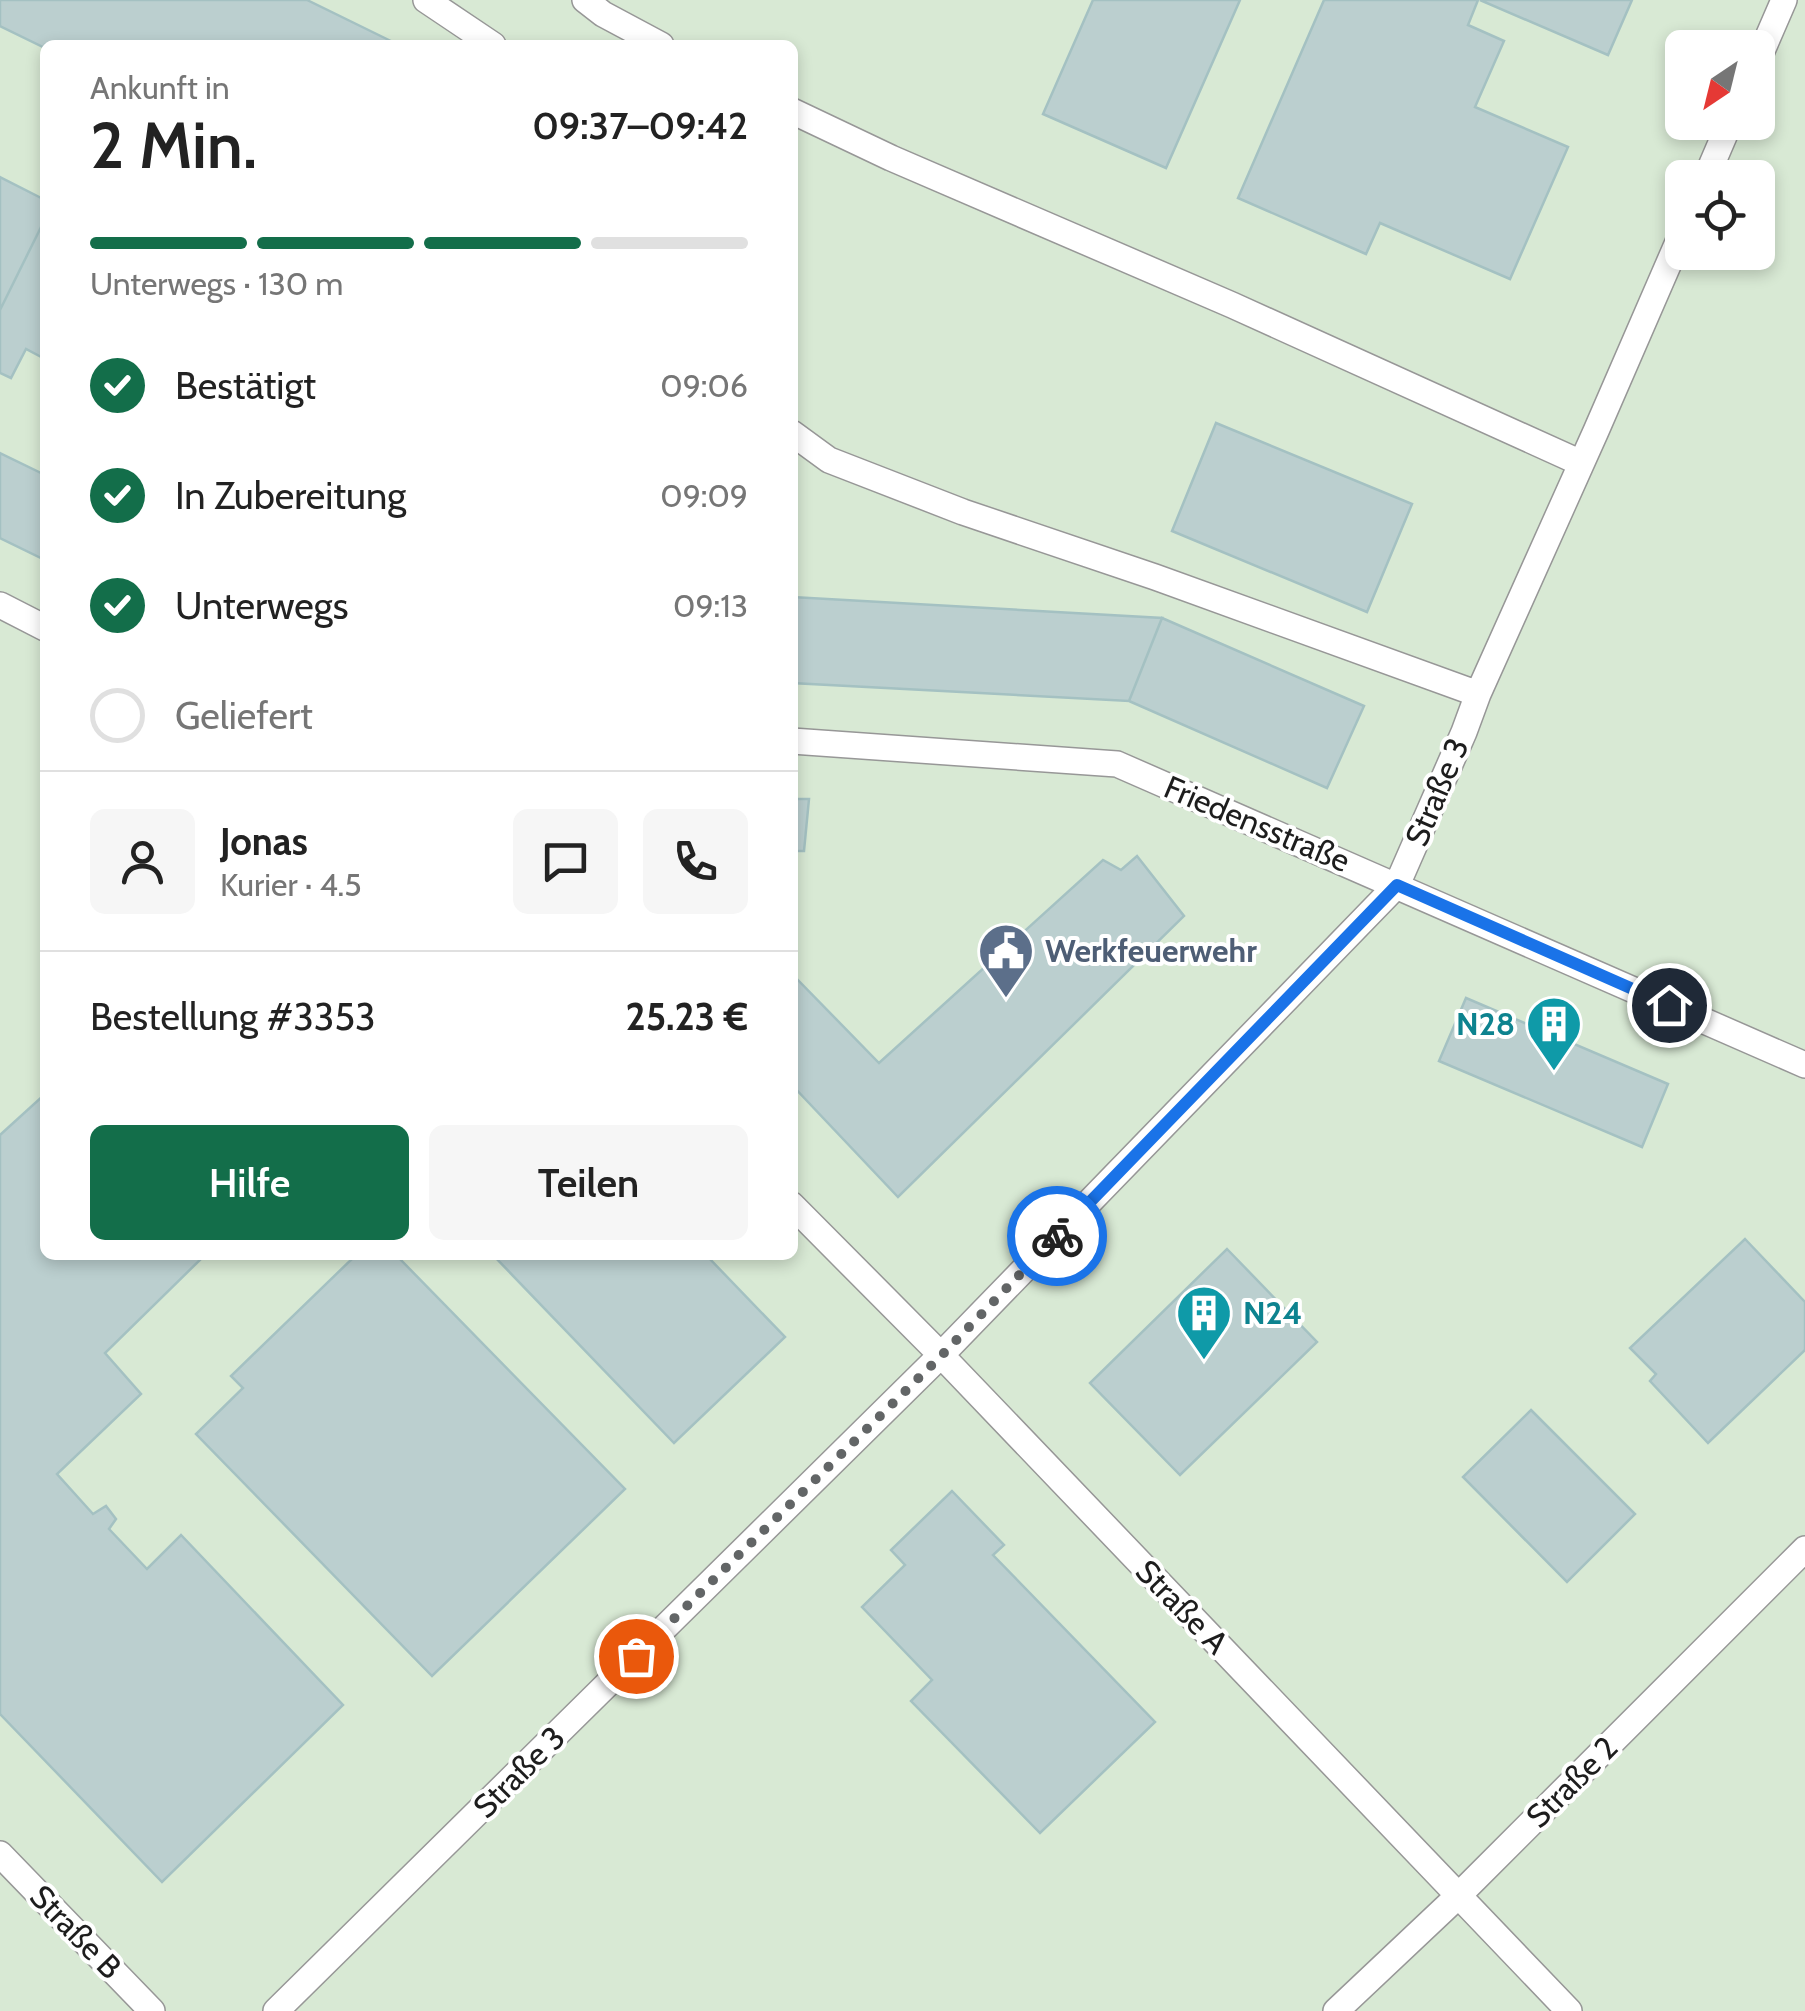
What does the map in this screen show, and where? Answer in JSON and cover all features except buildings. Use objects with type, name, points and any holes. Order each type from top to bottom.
[{"type":"lane","points":[[426,0],[486,40]]},
{"type":"lane","points":[[584,0],[652,40]]},
{"type":"lane","points":[[1771,30],[1784,0]]},
{"type":"lane","points":[[798,114],[1582,463]]},
{"type":"lane","name":"Straße 3","points":[[276,2011],[941,1356],[1397,885],[1666,270]]},
{"type":"lane","points":[[798,437],[829,460],[963,512],[1156,576],[1478,694]]},
{"type":"lane","points":[[0,605],[40,625]]},
{"type":"lane","name":"Friedensstraße","points":[[798,742],[1118,764],[1805,1065]]},
{"type":"lane","name":"Straße A","points":[[798,1211],[1568,2011]]},
{"type":"lane","name":"Straße 2","points":[[1336,2011],[1458,1896],[1805,1549]]},
{"type":"lane","name":"Straße B","points":[[0,1854],[152,2011]]},
{"type":"shaded area","points":[[0,0],[1805,0],[1805,2011],[0,2011]]},
{"type":"way so far","points":[[636,1656],[941,1356],[1057,1236]]},
{"type":"place","name":"Werkfeuerwehr","points":[[1006,1000]]},
{"type":"place","name":"N28","points":[[1554,1073]]},
{"type":"place","name":"N24","points":[[1204,1362]]},
{"type":"route","points":[[1057,1236],[1397,885],[1669,1005]]}]
